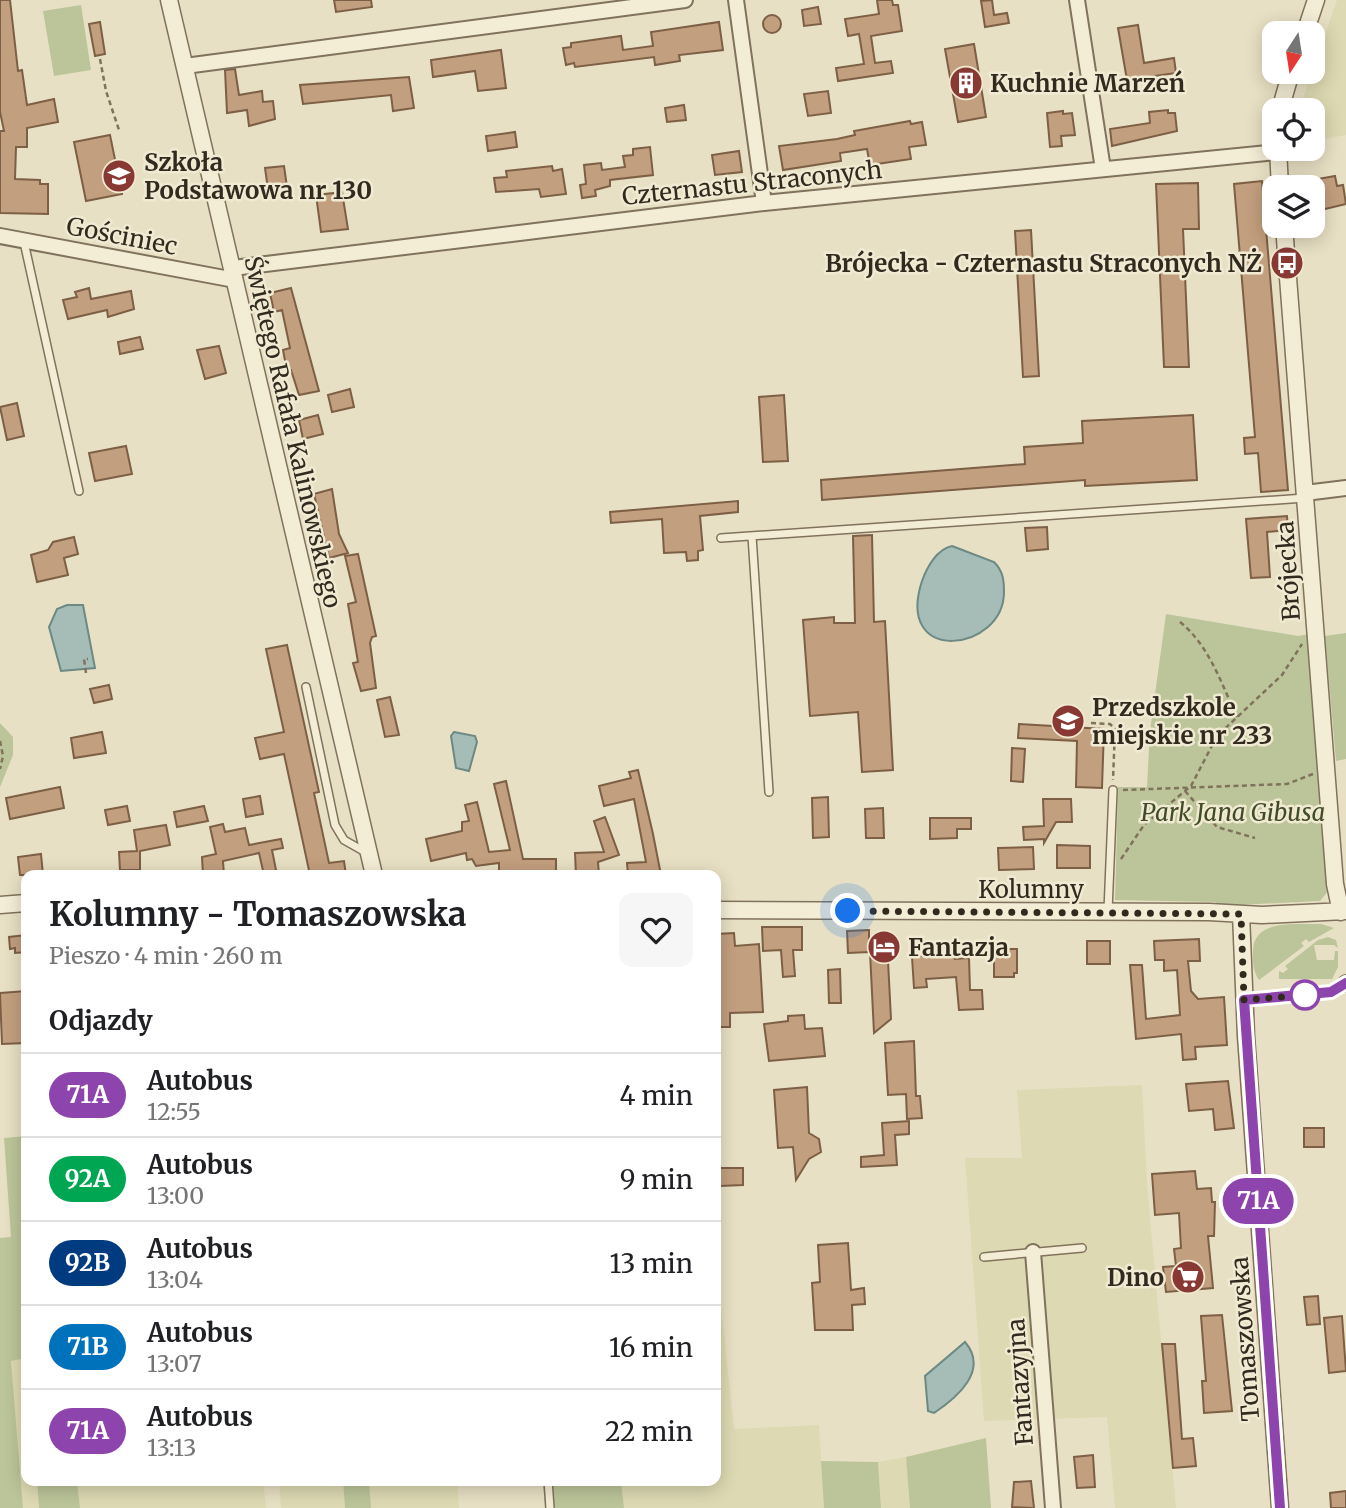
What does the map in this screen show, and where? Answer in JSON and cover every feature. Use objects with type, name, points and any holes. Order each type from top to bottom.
[{"type":"street","name":"Świętego Rafała Kalinowskiego","points":[[169,0],[372,870]]},
{"type":"street","points":[[185,66],[685,0]]},
{"type":"street","points":[[736,0],[764,203]]},
{"type":"street","points":[[1077,0],[1103,169]]},
{"type":"street","points":[[1309,21],[1316,0]]},
{"type":"street","name":"Czternastu Straconych","points":[[234,274],[764,203],[1262,152]]},
{"type":"street","name":"Gościniec","points":[[0,236],[234,274]]},
{"type":"street","name":"Brójecka","points":[[1285,238],[1335,884],[1344,915]]},
{"type":"street","points":[[1306,495],[1346,488]]},
{"type":"street","points":[[0,905],[21,903]]},
{"type":"street","name":"Kolumny","points":[[721,910],[1344,915]]},
{"type":"street","name":"Tomaszowska","points":[[1241,914],[1244,1000],[1280,1508]]},
{"type":"street","name":"Fantazyjna","points":[[1033,1252],[1053,1508]]},
{"type":"lane","points":[[23,241],[79,492]]},
{"type":"lane","points":[[721,538],[1306,495]]},
{"type":"lane","points":[[752,536],[769,792]]},
{"type":"lane","points":[[306,687],[335,825],[344,840],[367,853]]},
{"type":"lane","points":[[1108,912],[1112,790]]},
{"type":"lane","points":[[1244,1000],[1331,992],[1346,983]]},
{"type":"lane","points":[[984,1257],[1082,1248]]},
{"type":"lane","points":[[548,1486],[550,1508]]},
{"type":"path","points":[[100,59],[106,91],[120,130]]},
{"type":"path","points":[[1180,622],[1194,632],[1209,657],[1237,718]]},
{"type":"path","points":[[1110,875],[1144,825],[1191,786],[1217,736],[1282,675],[1302,644],[1316,635]]},
{"type":"path","points":[[84,659],[86,673]]},
{"type":"path","points":[[1091,723],[1110,724],[1115,729],[1112,790],[1287,784],[1307,775],[1326,772]]},
{"type":"path","points":[[0,741],[3,756],[0,769]]},
{"type":"path","points":[[1185,791],[1217,827],[1255,838]]},
{"type":"shaded area","points":[[1337,0],[1346,0],[1346,135],[1325,139],[1325,98],[1303,98],[1308,84],[1325,84],[1325,35]]},
{"type":"shaded area","points":[[1142,1085],[1147,1184],[1176,1508],[1115,1508],[1107,1417],[984,1421],[965,1158],[1022,1158],[1017,1090]]},
{"type":"shaded area","points":[[721,1306],[734,1429],[819,1425],[824,1508],[624,1508],[622,1486],[721,1486]]},
{"type":"shaded area","points":[[21,1359],[21,1484],[11,1361]]},
{"type":"shaded area","points":[[906,1457],[910,1508],[881,1508],[878,1462]]},
{"type":"shaded area","points":[[21,1486],[37,1486],[39,1508],[23,1508]]},
{"type":"shaded area","points":[[78,1486],[264,1486],[266,1508],[80,1508]]},
{"type":"shaded area","points":[[279,1486],[343,1486],[345,1508],[281,1508]]},
{"type":"shaded area","points":[[369,1486],[457,1486],[459,1508],[371,1508]]},
{"type":"green space","points":[[81,5],[91,70],[54,76],[43,11]]},
{"type":"green space","name":"Park Jana Gibusa","points":[[1166,614],[1298,636],[1310,634],[1329,890],[1320,901],[1217,906],[1216,902],[1115,900],[1118,787],[1147,787],[1150,731]]},
{"type":"green space","points":[[1346,633],[1346,759],[1336,761],[1325,636]]},
{"type":"green space","points":[[0,723],[13,737],[13,755],[0,787]]},
{"type":"green space","points":[[1288,924],[1321,924],[1334,928],[1309,942],[1306,939],[1301,943],[1304,946],[1259,980],[1254,970],[1253,953],[1260,934],[1267,929]]},
{"type":"green space","points":[[1328,937],[1336,940],[1338,948],[1334,945],[1314,945],[1317,960],[1334,960],[1335,951],[1338,951],[1338,967],[1332,979],[1279,979],[1279,971],[1283,973],[1288,969],[1285,966],[1318,940]]},
{"type":"green space","points":[[21,1136],[21,1359],[11,1361],[23,1508],[0,1508],[0,1238],[11,1237],[4,1138]]},
{"type":"green space","points":[[986,1438],[991,1508],[910,1508],[906,1457]]},
{"type":"green space","points":[[821,1461],[878,1462],[881,1508],[824,1508]]},
{"type":"green space","points":[[37,1486],[78,1486],[80,1508],[39,1508]]},
{"type":"green space","points":[[343,1486],[369,1486],[371,1508],[345,1508]]},
{"type":"green space","points":[[543,1486],[622,1486],[624,1508],[545,1508]]},
{"type":"water","points":[[952,546],[994,562],[1002,576],[1004,592],[999,612],[987,628],[971,637],[952,641],[936,638],[923,627],[917,608],[922,581],[933,559]]},
{"type":"water","points":[[67,605],[83,605],[95,668],[61,671],[49,627],[57,609]]},
{"type":"water","points":[[454,732],[475,736],[477,742],[469,771],[456,768],[451,736]]},
{"type":"water","points":[[965,1342],[972,1352],[972,1373],[961,1391],[943,1407],[934,1413],[928,1411],[925,1376]]},
{"type":"building","points":[[0,0],[10,0],[18,71],[22,70],[27,105],[54,99],[58,122],[27,128],[27,147],[16,147],[15,179],[40,180],[40,184],[48,184],[48,214],[0,213],[0,131],[4,131],[0,112]]},
{"type":"building","points":[[334,0],[371,0],[372,7],[336,12]]},
{"type":"building","points":[[877,0],[892,0],[893,5],[898,5],[902,31],[871,36],[875,63],[891,61],[893,73],[838,81],[836,68],[864,64],[859,34],[848,36],[845,19],[879,14]]},
{"type":"building","points":[[992,0],[994,15],[1007,13],[1009,23],[985,27],[981,1]]},
{"type":"building","points":[[818,7],[821,24],[804,26],[802,10]]},
{"type":"building","points":[[768,15],[776,15],[781,24],[779,31],[768,33],[763,28],[763,20]]},
{"type":"building","points":[[100,22],[105,54],[95,56],[89,24]]},
{"type":"building","points":[[719,22],[723,50],[679,55],[680,61],[655,65],[654,57],[575,67],[574,63],[566,65],[563,48],[571,47],[571,43],[621,36],[623,50],[653,46],[651,32]]},
{"type":"building","points":[[1138,25],[1144,63],[1174,58],[1176,73],[1127,80],[1118,28]]},
{"type":"building","name":"Kuchnie Marzeń","points":[[974,44],[986,117],[958,122],[945,49]]},
{"type":"building","points":[[501,50],[506,88],[478,91],[475,71],[433,77],[431,60]]},
{"type":"building","points":[[235,69],[239,95],[262,91],[263,102],[273,101],[275,119],[249,126],[247,110],[227,113],[225,70]]},
{"type":"building","points":[[409,77],[414,108],[393,111],[391,95],[303,104],[300,85]]},
{"type":"building","points":[[828,91],[831,113],[808,116],[804,94]]},
{"type":"building","points":[[684,105],[686,120],[667,122],[665,108]]},
{"type":"building","points":[[1168,110],[1168,113],[1175,113],[1177,131],[1112,146],[1110,129],[1150,123],[1149,112]]},
{"type":"building","points":[[1063,111],[1063,114],[1072,113],[1075,135],[1061,136],[1062,146],[1050,147],[1047,113]]},
{"type":"building","points":[[910,121],[911,124],[922,122],[926,145],[909,147],[911,159],[870,165],[867,149],[840,153],[841,161],[783,170],[779,146],[837,139],[855,135],[854,131]]},
{"type":"building","points":[[515,132],[517,147],[488,151],[486,136]]},
{"type":"building","points":[[110,135],[122,194],[86,201],[74,142]]},
{"type":"building","points":[[650,147],[653,175],[610,180],[610,186],[595,190],[596,196],[582,198],[580,185],[586,184],[584,165],[601,163],[602,170],[625,167],[623,156],[633,155],[633,149]]},
{"type":"building","points":[[739,151],[742,172],[715,175],[712,155]]},
{"type":"building","points":[[284,166],[288,194],[269,197],[265,168]]},
{"type":"building","points":[[552,166],[553,171],[562,169],[566,194],[541,197],[539,189],[496,192],[494,178],[507,177],[506,171]]},
{"type":"building","points":[[1335,176],[1337,186],[1343,185],[1346,204],[1325,209],[1325,178]]},
{"type":"building","points":[[1262,181],[1262,238],[1267,238],[1288,490],[1261,492],[1258,453],[1245,454],[1244,438],[1255,437],[1234,184]]},
{"type":"building","points":[[1198,183],[1199,229],[1183,229],[1189,367],[1164,367],[1156,184]]},
{"type":"building","points":[[342,192],[348,229],[321,232],[316,195]]},
{"type":"building","points":[[1031,230],[1039,376],[1023,377],[1015,231]]},
{"type":"building","points":[[89,288],[91,299],[131,291],[134,309],[108,317],[107,310],[68,319],[63,300],[77,297],[75,292]]},
{"type":"building","points":[[291,288],[319,391],[299,395],[291,370],[287,371],[283,350],[290,348],[282,310],[274,312],[270,293]]},
{"type":"building","points":[[140,337],[143,349],[120,354],[118,342]]},
{"type":"building","points":[[219,346],[226,373],[205,379],[197,350]]},
{"type":"building","points":[[350,389],[354,407],[332,412],[328,395]]},
{"type":"building","points":[[784,395],[788,461],[763,462],[759,397]]},
{"type":"building","points":[[17,403],[24,436],[7,440],[0,407]]},
{"type":"building","points":[[318,415],[323,434],[303,439],[299,420]]},
{"type":"building","points":[[1193,415],[1197,480],[1085,486],[1085,480],[822,500],[821,480],[1025,464],[1024,447],[1083,443],[1082,421]]},
{"type":"building","points":[[126,446],[132,474],[95,481],[89,453]]},
{"type":"building","points":[[332,489],[339,534],[348,553],[329,558],[314,494]]},
{"type":"building","points":[[738,501],[738,512],[700,516],[703,550],[698,551],[698,560],[687,561],[686,552],[664,553],[662,519],[611,523],[610,512]]},
{"type":"building","points":[[1287,516],[1288,530],[1267,532],[1270,577],[1251,578],[1246,519]]},
{"type":"building","points":[[1047,527],[1048,549],[1027,551],[1025,528]]},
{"type":"building","points":[[872,535],[874,622],[885,621],[893,770],[862,772],[858,712],[810,716],[803,620],[834,617],[834,623],[855,623],[853,536]]},
{"type":"building","points":[[74,537],[78,554],[64,558],[68,575],[37,582],[31,555],[48,550],[53,542]]},
{"type":"building","points":[[358,554],[376,636],[372,637],[370,643],[376,688],[361,691],[353,663],[358,662],[348,604],[356,602],[345,556]]},
{"type":"building","points":[[287,645],[319,792],[314,793],[329,863],[344,861],[345,870],[309,870],[284,754],[260,759],[255,738],[284,732],[266,649]]},
{"type":"building","points":[[109,685],[112,699],[94,703],[90,689]]},
{"type":"building","points":[[390,697],[399,735],[385,737],[377,700]]},
{"type":"building","points":[[1019,724],[1104,729],[1102,788],[1076,787],[1077,741],[1018,738]]},
{"type":"building","points":[[102,732],[106,753],[74,758],[71,738]]},
{"type":"building","points":[[1012,748],[1025,749],[1023,782],[1011,781]]},
{"type":"building","points":[[638,770],[660,870],[628,870],[627,863],[646,862],[634,799],[604,806],[599,786],[631,778],[629,772]]},
{"type":"building","points":[[506,781],[523,859],[556,859],[556,870],[499,870],[499,863],[476,866],[472,859],[467,860],[466,853],[431,861],[426,839],[462,831],[462,822],[469,821],[465,805],[477,802],[489,852],[510,850],[494,784]]},
{"type":"building","points":[[60,787],[64,808],[10,819],[6,798]]},
{"type":"building","points":[[260,796],[263,814],[246,817],[243,799]]},
{"type":"building","points":[[828,797],[829,837],[813,838],[812,798]]},
{"type":"building","points":[[1043,799],[1071,799],[1072,822],[1056,822],[1044,843],[1044,839],[1024,840],[1023,827],[1044,826]]},
{"type":"building","points":[[127,806],[130,821],[108,825],[105,810]]},
{"type":"building","points":[[204,806],[208,821],[177,827],[174,812]]},
{"type":"building","points":[[883,808],[884,838],[866,838],[865,809]]},
{"type":"building","points":[[605,817],[619,855],[598,862],[599,870],[576,870],[575,853],[604,852],[594,821]]},
{"type":"building","points":[[930,818],[971,818],[971,829],[957,829],[957,838],[930,839]]},
{"type":"building","points":[[223,824],[225,832],[245,828],[249,845],[281,839],[283,848],[272,850],[276,870],[263,870],[259,853],[223,861],[224,870],[203,870],[202,857],[216,854],[210,827]]},
{"type":"building","points":[[166,825],[170,845],[140,851],[140,870],[120,870],[119,852],[137,851],[134,830]]},
{"type":"building","points":[[1057,845],[1090,846],[1090,868],[1057,868]]},
{"type":"building","points":[[1033,847],[1034,869],[999,870],[998,848]]},
{"type":"building","points":[[41,854],[43,870],[21,870],[20,875],[18,857]]},
{"type":"building","points":[[762,927],[802,927],[802,950],[793,950],[795,976],[783,977],[781,950],[763,951]]},
{"type":"building","points":[[869,930],[869,939],[887,941],[891,1019],[874,1033],[870,952],[848,953],[847,931]]},
{"type":"building","points":[[734,933],[735,946],[759,944],[763,1012],[730,1013],[730,1027],[721,1027],[721,934]]},
{"type":"building","points":[[21,936],[21,952],[15,953],[15,948],[10,949],[9,937]]},
{"type":"building","points":[[1199,939],[1200,961],[1188,961],[1191,991],[1198,999],[1224,997],[1227,1045],[1195,1047],[1196,1059],[1183,1060],[1181,1034],[1136,1039],[1130,965],[1142,965],[1146,1019],[1180,1015],[1177,970],[1164,971],[1164,960],[1155,960],[1154,941]]},
{"type":"building","points":[[1087,941],[1110,941],[1110,964],[1087,964]]},
{"type":"building","points":[[994,949],[1017,949],[1017,973],[1014,973],[1014,977],[994,977]]},
{"type":"building","points":[[955,953],[955,959],[969,958],[970,990],[982,990],[983,1009],[959,1010],[956,977],[926,979],[927,987],[914,988],[912,957]]},
{"type":"building","points":[[840,969],[841,1003],[829,1003],[828,970]]},
{"type":"building","points":[[21,991],[21,1043],[2,1044],[0,993]]},
{"type":"building","points":[[804,1015],[805,1029],[822,1028],[825,1056],[769,1061],[764,1024],[788,1021],[788,1016]]},
{"type":"building","points":[[914,1041],[916,1096],[920,1096],[922,1118],[907,1119],[906,1094],[888,1095],[885,1043]]},
{"type":"building","points":[[1228,1081],[1234,1128],[1215,1130],[1213,1109],[1189,1111],[1186,1084]]},
{"type":"building","points":[[807,1087],[809,1133],[819,1139],[821,1152],[809,1159],[796,1180],[793,1147],[778,1148],[774,1090]]},
{"type":"building","points":[[909,1121],[909,1134],[895,1135],[897,1165],[861,1167],[861,1157],[884,1155],[882,1123]]},
{"type":"building","points":[[1304,1128],[1324,1128],[1324,1147],[1304,1147]]},
{"type":"building","points":[[721,1168],[743,1168],[743,1185],[721,1186]]},
{"type":"building","points":[[1195,1171],[1197,1189],[1211,1188],[1212,1202],[1215,1202],[1214,1236],[1208,1236],[1213,1288],[1166,1292],[1163,1267],[1176,1266],[1174,1249],[1181,1248],[1179,1213],[1155,1215],[1152,1174]]},
{"type":"building","points":[[848,1243],[851,1290],[864,1288],[865,1304],[852,1305],[853,1330],[815,1330],[812,1283],[820,1282],[818,1245]]},
{"type":"building","points":[[1318,1296],[1320,1324],[1307,1325],[1304,1297]]},
{"type":"building","points":[[1222,1315],[1232,1411],[1204,1413],[1202,1381],[1206,1381],[1201,1316]]},
{"type":"building","points":[[1342,1316],[1346,1371],[1329,1373],[1324,1318]]},
{"type":"building","points":[[1162,1344],[1175,1344],[1182,1439],[1193,1438],[1196,1466],[1173,1468]]},
{"type":"building","points":[[1093,1455],[1095,1487],[1077,1488],[1074,1457]]},
{"type":"building","points":[[1031,1481],[1034,1508],[1012,1507],[1014,1482]]},
{"type":"building","points":[[1346,1491],[1346,1508],[1331,1508],[1330,1493]]},
{"type":"bus line","name":"71A","points":[[1280,1508],[1244,1000],[1331,992],[1346,983]]},
{"type":"place","name":"Kuchnie Marzeń","points":[[966,83]]},
{"type":"place","name":"Szkoła Podstawowa nr 130","points":[[119,176]]},
{"type":"place","name":"Brójecka - Czternastu Straconych NŻ","points":[[1287,263]]},
{"type":"place","name":"Przedszkole miejskie nr 233","points":[[1068,721]]},
{"type":"place","name":"Fantazja","points":[[884,947]]},
{"type":"place","name":"Dino","points":[[1188,1277]]},
{"type":"route","points":[[848,911],[1241,914],[1244,1000],[1305,995]]}]
